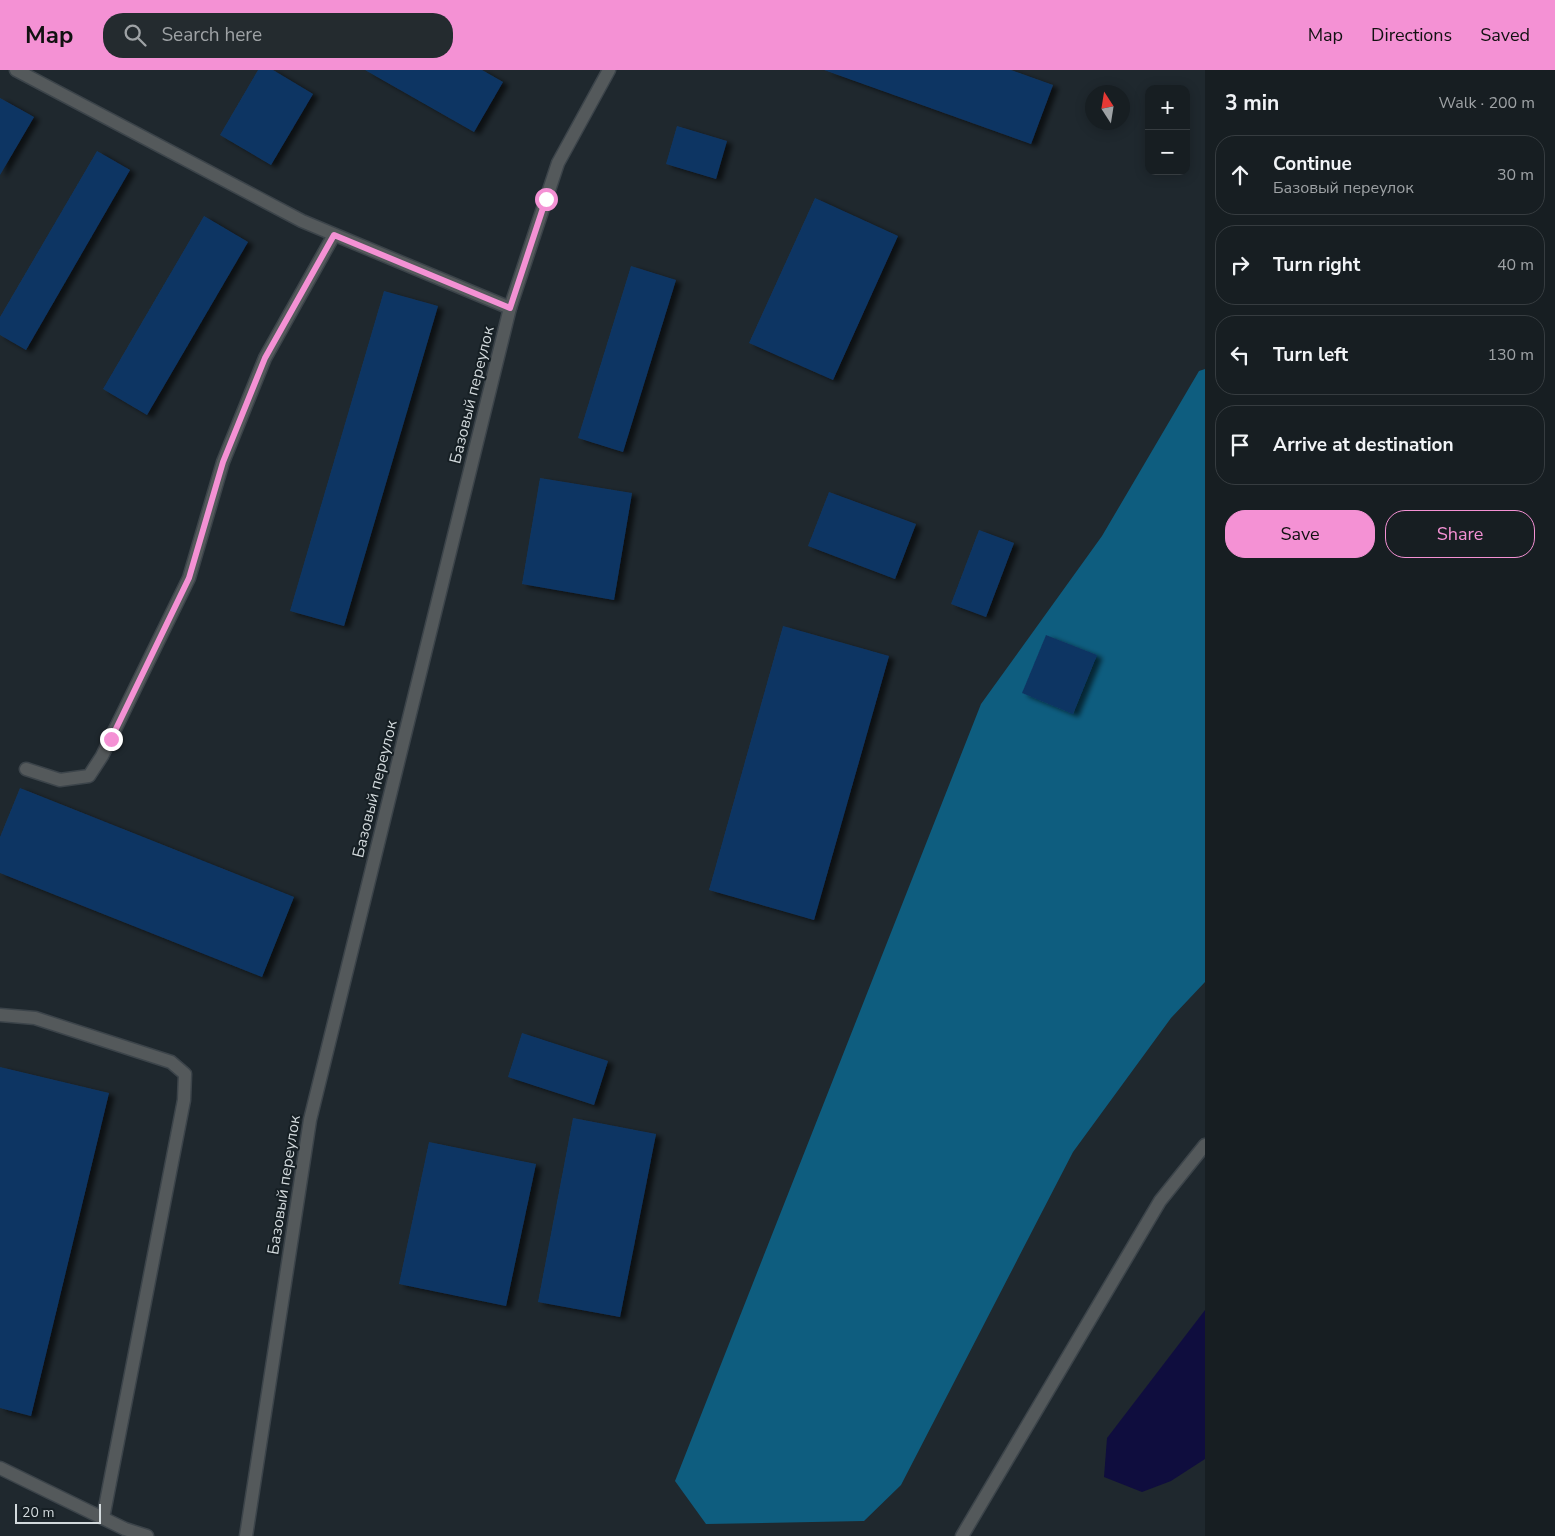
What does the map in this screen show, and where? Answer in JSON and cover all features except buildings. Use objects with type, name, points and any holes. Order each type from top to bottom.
[{"type":"street","points":[[16,70],[302,221],[510,308]]},
{"type":"street","name":"Базовый переулок","points":[[246,1536],[310,1120],[510,308],[558,163],[609,70]]},
{"type":"street","points":[[26,770],[60,780],[89,776],[102,756],[189,578],[223,462],[265,358],[334,235]]},
{"type":"street","points":[[0,1014],[35,1018],[171,1062],[185,1074],[184,1100],[104,1518]]},
{"type":"street","points":[[962,1536],[1160,1201],[1205,1146]]},
{"type":"street","points":[[0,1468],[125,1528],[147,1536]]},
{"type":"shaded area","points":[[1205,369],[1205,982],[1171,1018],[1073,1152],[901,1485],[864,1521],[706,1524],[675,1481],[981,704],[1102,536],[1199,371]]},
{"type":"shaded area","points":[[1205,1310],[1205,1459],[1171,1481],[1142,1492],[1104,1477],[1107,1438]]},
{"type":"route","points":[[111,739],[189,578],[223,462],[265,358],[334,235],[510,308],[546,199]]}]
